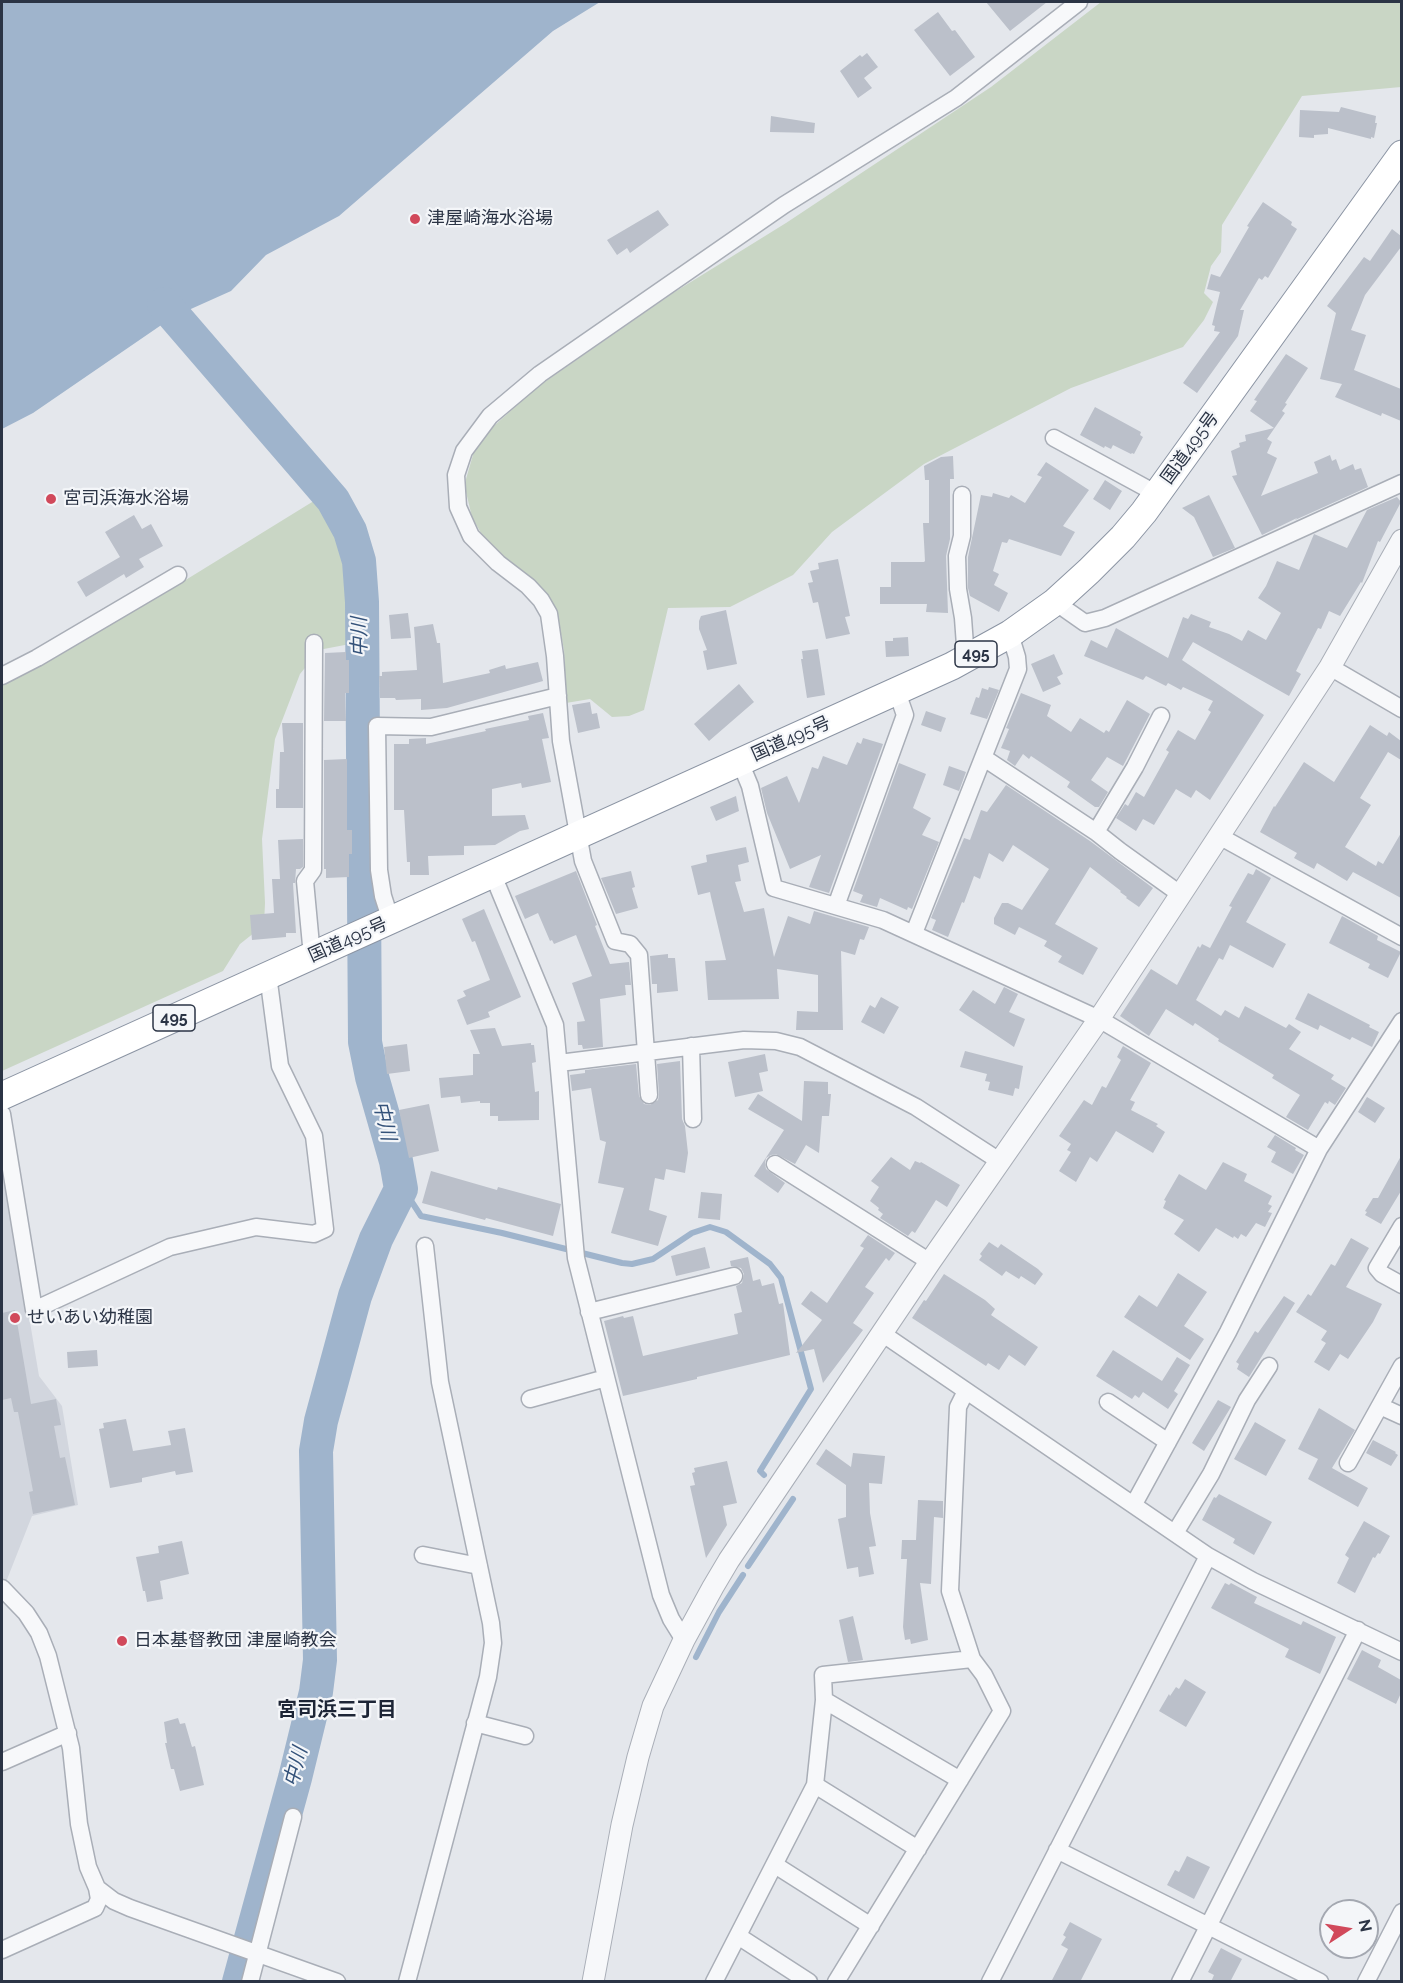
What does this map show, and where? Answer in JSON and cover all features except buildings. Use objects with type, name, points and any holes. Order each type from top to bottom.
[{"type":"highway","name":"国道495号","points":[[2,1096],[897,692],[966,659],[1010,634],[1055,602],[1123,537],[1157,495],[1401,154]]},
{"type":"street","points":[[649,1095],[639,955],[630,944],[615,941],[583,861],[561,741],[555,656],[549,614],[541,600],[528,586],[498,563],[471,536],[458,507],[456,475],[464,451],[490,416],[540,374],[784,205],[956,98],[1079,2]]},
{"type":"street","points":[[1054,438],[1157,495]]},
{"type":"street","points":[[1055,602],[1085,623],[1105,618],[1401,483]]},
{"type":"street","points":[[963,495],[962,536],[957,556],[966,659]]},
{"type":"street","points":[[593,1982],[622,1825],[638,1757],[653,1706],[684,1640],[729,1560],[930,1262],[1099,1019],[1330,667],[1401,540]]},
{"type":"street","points":[[2,676],[37,658],[178,575]]},
{"type":"street","points":[[914,933],[1018,669],[1010,634]]},
{"type":"street","points":[[312,956],[305,881],[313,870],[314,643]]},
{"type":"street","points":[[1330,667],[1401,709]]},
{"type":"street","points":[[836,906],[905,715],[897,692]]},
{"type":"street","points":[[382,925],[377,726],[430,727],[558,696]]},
{"type":"street","points":[[1096,831],[1135,767],[1161,716]]},
{"type":"street","points":[[984,758],[1096,831],[1180,894]]},
{"type":"street","points":[[740,762],[750,786],[774,888],[883,920],[1099,1019],[1319,1149]]},
{"type":"street","points":[[1219,836],[1401,937]]},
{"type":"street","points":[[493,875],[555,1025],[576,1254],[661,1595],[671,1619],[684,1640]]},
{"type":"street","points":[[2,1114],[34,1310],[170,1247],[256,1227],[314,1234],[325,1229],[314,1137],[280,1066],[268,975]]},
{"type":"street","points":[[1134,1504],[1228,1332],[1319,1149],[1401,1021]]},
{"type":"street","points":[[559,1063],[744,1040],[776,1041],[800,1047],[916,1107],[1001,1162]]},
{"type":"street","points":[[691,1046],[693,1119]]},
{"type":"street","points":[[775,1164],[930,1262]]},
{"type":"street","points":[[1401,1226],[1377,1268],[1382,1274],[1401,1285]]},
{"type":"street","points":[[407,1982],[488,1677],[493,1643],[491,1623],[440,1382],[425,1246]]},
{"type":"street","points":[[590,1311],[734,1275]]},
{"type":"street","points":[[883,1334],[1208,1556],[1253,1581],[1401,1652]]},
{"type":"street","points":[[1174,1533],[1211,1474],[1247,1400],[1269,1366]]},
{"type":"street","points":[[1348,1463],[1401,1366]]},
{"type":"street","points":[[530,1399],[606,1378]]},
{"type":"street","points":[[836,1982],[1002,1712],[984,1675],[972,1659],[950,1591],[958,1407],[966,1391]]},
{"type":"street","points":[[1108,1402],[1168,1442]]},
{"type":"street","points":[[1380,1406],[1401,1416]]},
{"type":"street","points":[[423,1556],[479,1566]]},
{"type":"street","points":[[990,1982],[1208,1556]]},
{"type":"street","points":[[2,1588],[26,1613],[39,1633],[48,1656],[68,1733],[79,1824],[88,1867],[99,1899],[95,1908],[2,1950]]},
{"type":"street","points":[[1180,1982],[1358,1630]]},
{"type":"street","points":[[714,1982],[814,1785],[824,1700],[823,1675],[972,1659]]},
{"type":"street","points":[[824,1700],[960,1780]]},
{"type":"street","points":[[475,1723],[525,1736]]},
{"type":"street","points":[[2,1762],[68,1733]]},
{"type":"street","points":[[814,1785],[918,1849]]},
{"type":"street","points":[[250,1982],[251,1951],[293,1817]]},
{"type":"street","points":[[1057,1850],[1320,1982]]},
{"type":"street","points":[[775,1865],[871,1926]]},
{"type":"street","points":[[97,1888],[114,1901],[130,1908],[337,1982]]},
{"type":"street","points":[[1366,1982],[1401,1912]]},
{"type":"street","points":[[738,1936],[809,1982]]},
{"type":"shaded area","name":"せいあい幼稚園","points":[[2,1155],[39,1376],[62,1406],[78,1505],[32,1516],[6,1582],[2,1579]]},
{"type":"green space","points":[[1101,2],[1401,2],[1401,87],[1302,96],[1222,225],[1221,252],[1211,266],[1204,293],[1213,302],[1204,320],[1183,347],[1071,388],[924,464],[832,532],[793,575],[730,607],[668,608],[644,710],[629,716],[612,717],[590,699],[566,703],[564,650],[557,613],[536,584],[493,548],[482,535],[472,517],[466,492],[466,479],[475,448],[485,434],[536,388],[673,293],[786,223],[991,87]]},
{"type":"green space","points":[[317,499],[333,518],[348,568],[350,644],[308,652],[309,663],[300,674],[275,739],[262,839],[264,925],[240,944],[223,971],[2,1071],[2,680],[184,581]]},
{"type":"water","points":[[2,2],[600,2],[553,31],[339,216],[266,255],[231,291],[173,317],[33,413],[2,429]]},
{"type":"waterway","name":"中川","points":[[164,304],[333,500],[350,531],[359,561],[362,602],[365,1042],[372,1077],[396,1161],[401,1189],[376,1239],[355,1296],[321,1421],[316,1451],[320,1660],[316,1692],[239,1982]]},
{"type":"waterway","points":[[401,1189],[404,1190],[421,1216],[502,1233],[622,1263],[632,1264],[653,1259],[692,1233],[710,1227],[726,1232],[770,1264],[781,1278],[811,1389],[760,1471],[764,1475]]},
{"type":"waterway","points":[[748,1566],[793,1499]]},
{"type":"waterway","points":[[696,1657],[719,1612],[743,1575]]},
{"type":"place","name":"津屋崎海水浴場","points":[[415,219]]},
{"type":"place","name":"宮司浜海水浴場","points":[[51,499]]},
{"type":"place","name":"せいあい幼稚園","points":[[15,1318]]},
{"type":"place","name":"日本基督教団 津屋崎教会","points":[[122,1641]]},
{"type":"district","name":"宮司浜三丁目","points":[[337,1710]]}]
